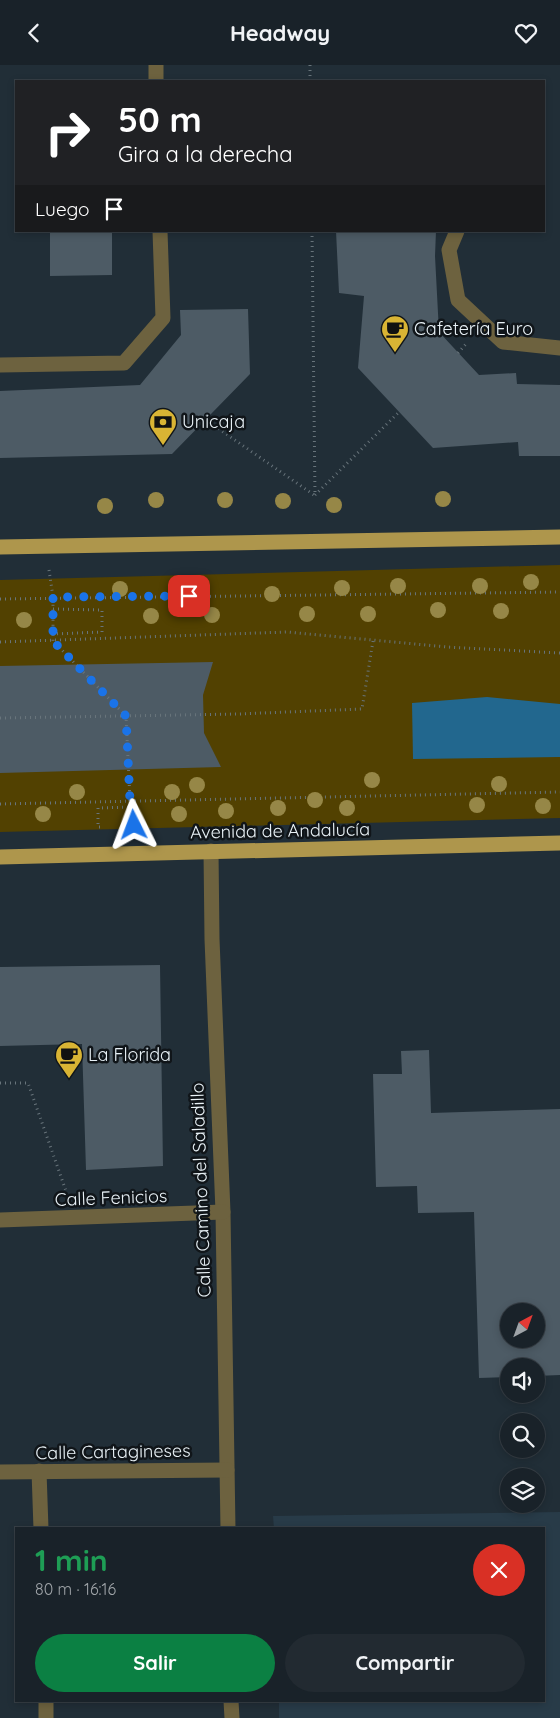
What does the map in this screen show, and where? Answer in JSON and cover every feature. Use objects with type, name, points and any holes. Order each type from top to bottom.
[{"type":"main road","points":[[0,547],[560,537]]},
{"type":"main road","name":"Avenida de Andalucía","points":[[0,857],[560,843]]},
{"type":"street","points":[[156,65],[156,80]]},
{"type":"street","points":[[0,365],[124,363],[163,318],[160,232]]},
{"type":"street","points":[[457,232],[449,251],[458,300],[503,342],[560,348]]},
{"type":"street","name":"Calle Camino del Saladillo","points":[[211,851],[212,939],[223,1212],[228,1527]]},
{"type":"street","name":"Calle Fenicios","points":[[0,1220],[223,1212]]},
{"type":"street","name":"Calle Cartagineses","points":[[0,1472],[226,1470]]},
{"type":"street","points":[[39,1471],[41,1527]]},
{"type":"street","points":[[46,1702],[46,1718]]},
{"type":"street","points":[[231,1702],[232,1718]]},
{"type":"path","points":[[310,65],[310,80]]},
{"type":"path","points":[[312,232],[315,495]]},
{"type":"path","points":[[458,353],[463,348]]},
{"type":"path","points":[[315,495],[399,412]]},
{"type":"path","points":[[206,420],[315,495]]},
{"type":"path","points":[[49,570],[53,597],[53,641],[126,716],[134,825],[125,826]]},
{"type":"path","points":[[0,599],[560,592]]},
{"type":"path","points":[[53,609],[102,610],[102,632],[53,634]]},
{"type":"path","points":[[0,642],[287,632],[447,647],[560,653]]},
{"type":"path","points":[[0,718],[362,709],[373,640]]},
{"type":"path","points":[[0,804],[560,792]]},
{"type":"path","points":[[107,827],[98,827],[98,808],[133,807]]},
{"type":"path","points":[[0,1083],[28,1083],[66,1191]]},
{"type":"shaded area","points":[[560,565],[560,818],[0,832],[0,580]]},
{"type":"shaded area","points":[[560,1512],[560,1718],[279,1718],[279,1702],[545,1702],[545,1527],[274,1527],[273,1516]]},
{"type":"water","points":[[487,697],[560,704],[560,757],[413,759],[412,703]]},
{"type":"building","points":[[50,232],[112,232],[112,275],[50,276]]},
{"type":"building","points":[[336,232],[436,232],[435,256],[439,332],[479,375],[516,373],[517,384],[560,385],[560,456],[519,456],[518,442],[433,448],[358,368],[364,296],[339,293]]},
{"type":"building","points":[[248,309],[250,374],[172,454],[0,458],[0,391],[140,385],[181,335],[180,310]]},
{"type":"building","points":[[213,662],[203,695],[204,733],[221,767],[0,773],[0,666]]},
{"type":"building","points":[[160,965],[163,1166],[86,1170],[82,1044],[0,1046],[0,967]]},
{"type":"building","points":[[429,1050],[431,1113],[560,1109],[560,1375],[545,1376],[545,1358],[500,1358],[500,1377],[479,1378],[474,1212],[418,1213],[417,1186],[376,1187],[373,1074],[402,1074],[401,1051]]},
{"type":"place","name":"Cafetería Euro","points":[[395,353]]},
{"type":"place","name":"Unicaja","points":[[163,446]]},
{"type":"place","name":"La Florida","points":[[69,1079]]},
{"type":"route","points":[[134,825],[133,801],[130,801],[126,716],[53,641],[53,597],[189,596]]}]
